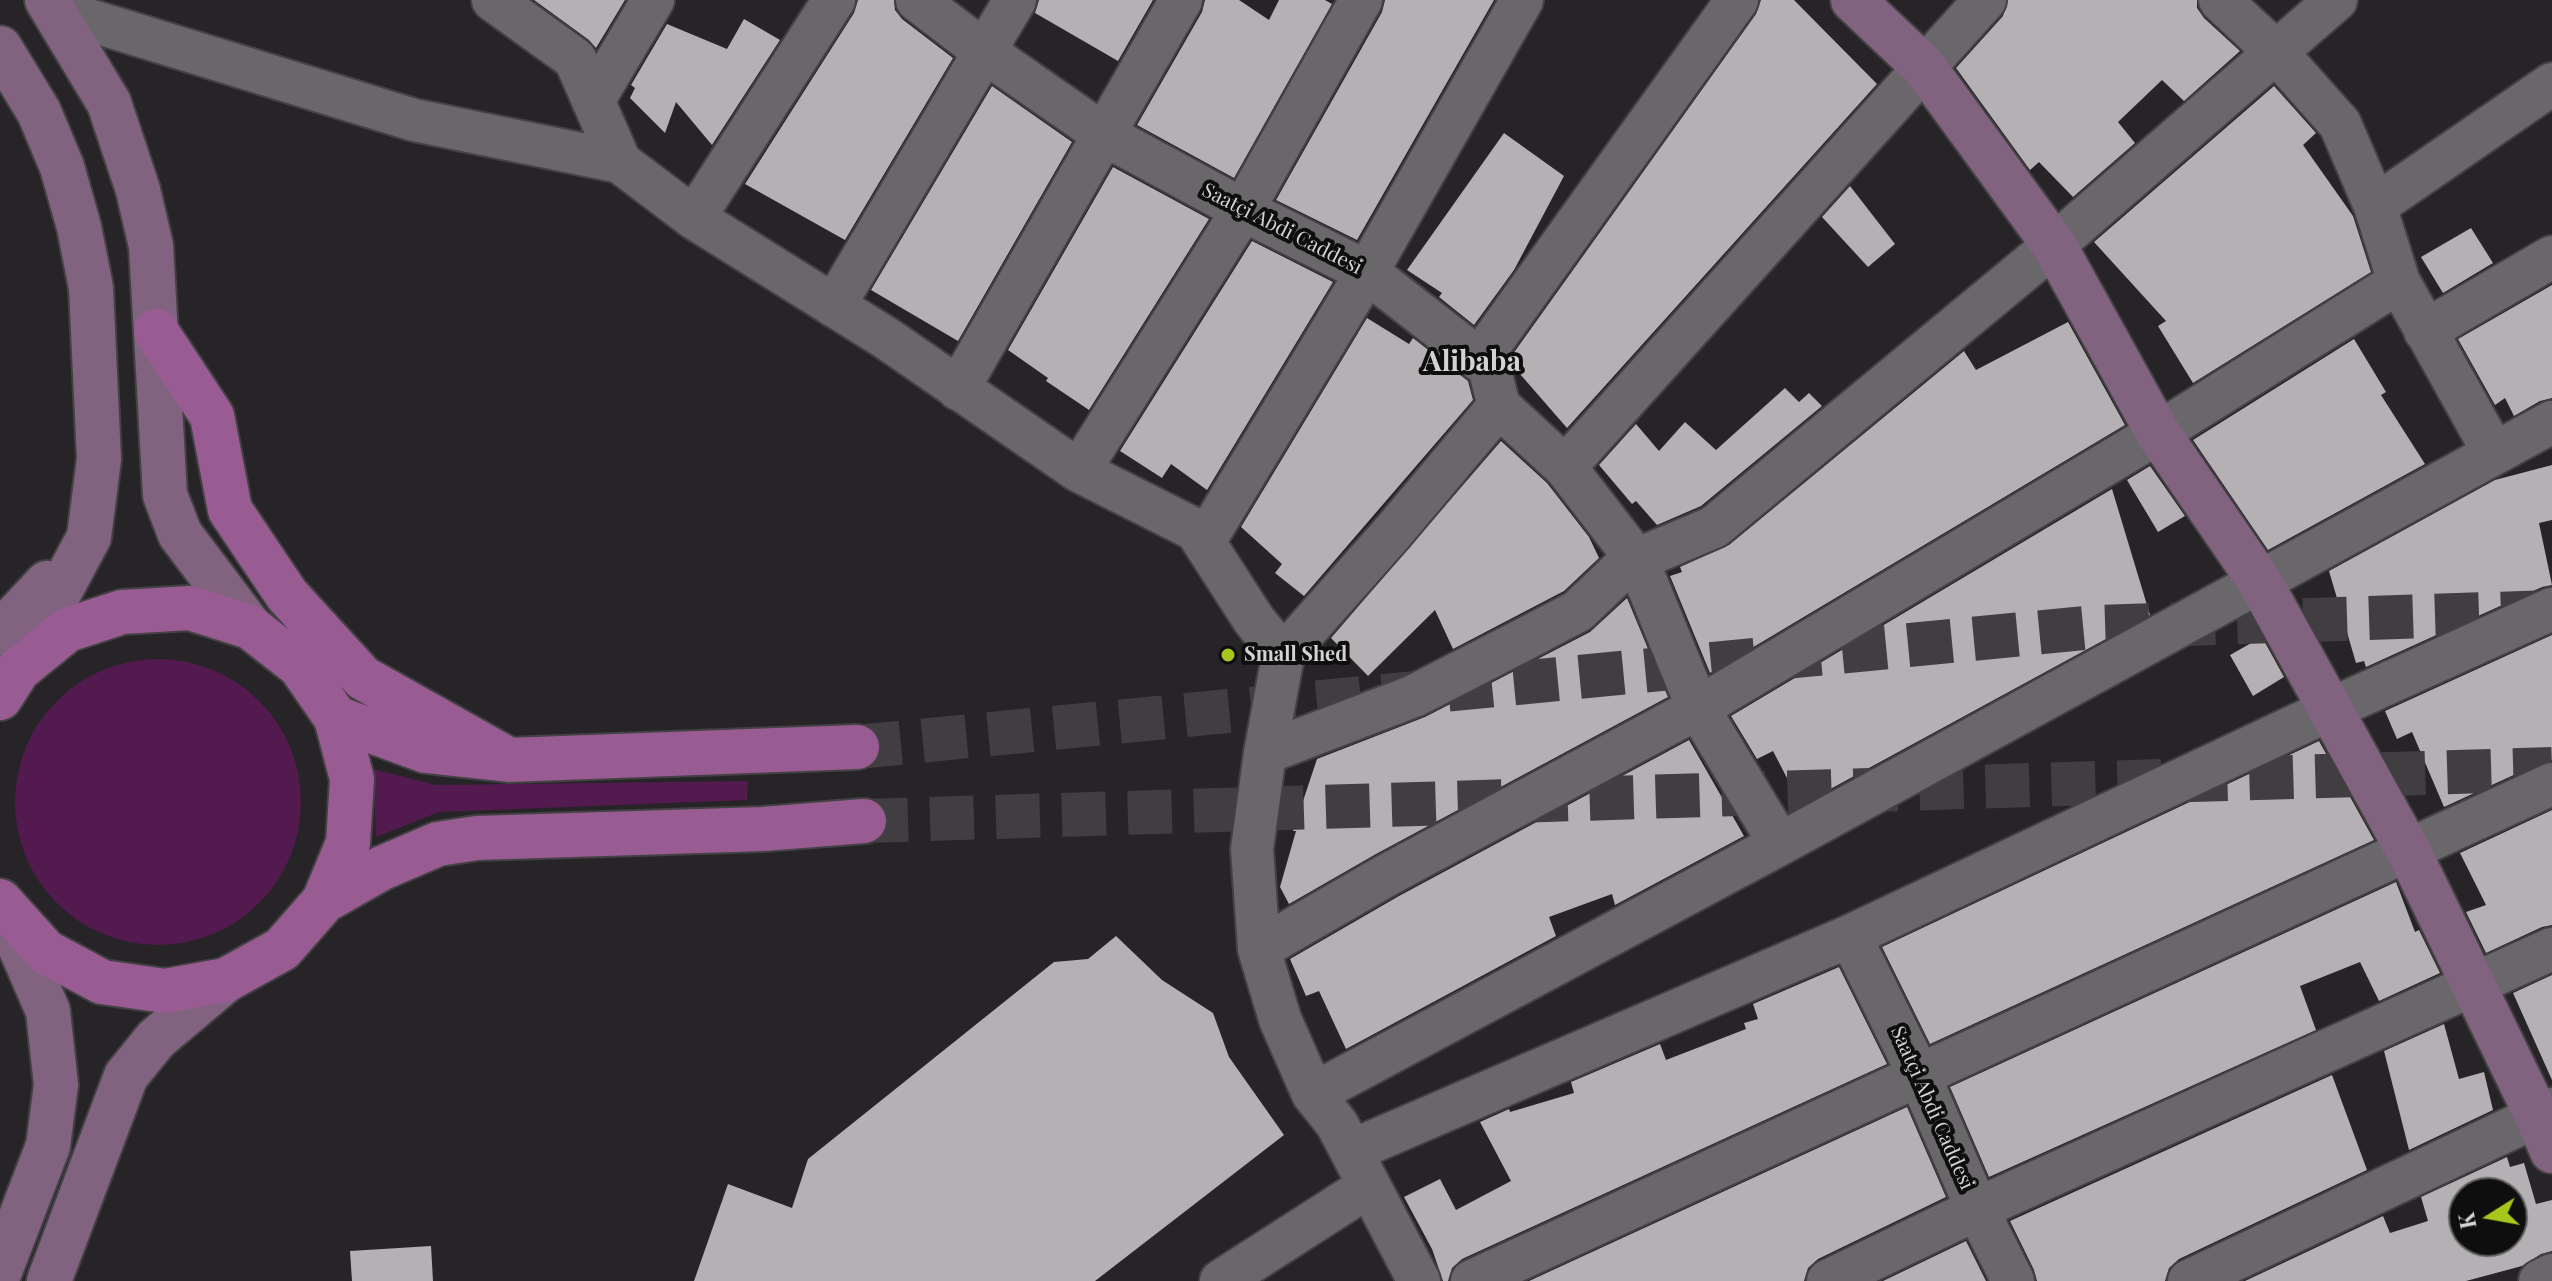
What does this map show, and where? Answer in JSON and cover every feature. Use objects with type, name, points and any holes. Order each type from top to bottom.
[{"type":"main road","points":[[1853,0],[1924,67],[2054,245],[2158,433],[2260,582],[2409,852],[2547,1125]]},
{"type":"main road","points":[[49,1281],[126,1076],[156,1039],[226,980],[282,949],[324,901],[348,843],[352,779],[336,718],[300,666],[250,627],[180,534],[165,495],[151,246],[138,190],[109,103],[50,5]]},
{"type":"main road","points":[[0,48],[39,112],[62,167],[79,227],[91,288],[99,459],[89,537],[6,667]]},
{"type":"main road","points":[[156,331],[212,416],[230,510],[287,595],[363,678],[509,760]]},
{"type":"main road","points":[[6,667],[67,630],[122,612],[190,608],[250,627]]},
{"type":"main road","points":[[336,718],[426,751],[509,760],[857,747]]},
{"type":"main road","points":[[324,901],[382,868],[438,844],[477,838],[763,829],[864,821]]},
{"type":"main road","points":[[1,903],[46,952],[102,982],[165,991],[226,980]]},
{"type":"main road","points":[[0,1271],[48,1146],[56,1085],[48,1011],[1,903]]},
{"type":"main road","points":[[0,958],[24,1010],[48,1146]]},
{"type":"street","points":[[493,0],[575,59],[620,162]]},
{"type":"street","points":[[593,101],[653,0]]},
{"type":"street","points":[[694,218],[834,0]]},
{"type":"street","name":"Saatçi Abdi Caddesi","points":[[917,0],[985,52],[1103,134],[1243,210],[1367,272],[1489,367],[1499,406]]},
{"type":"street","points":[[834,306],[1015,0]]},
{"type":"street","points":[[958,389],[1181,0]]},
{"type":"street","points":[[1079,471],[1243,210],[1361,0]]},
{"type":"street","points":[[1204,542],[1367,272],[1522,0]]},
{"type":"street","points":[[1479,360],[1737,0]]},
{"type":"street","points":[[1565,467],[1985,0]]},
{"type":"street","points":[[2220,0],[2276,52],[2340,124],[2375,206],[2399,282],[2494,453]]},
{"type":"street","points":[[1265,753],[1414,696],[1578,611],[1635,561],[1714,527],[2054,245],[2336,0]]},
{"type":"street","points":[[50,5],[414,120],[620,162],[694,218],[886,338],[1079,471],[1196,530],[1254,620],[1283,656]]},
{"type":"street","points":[[2375,206],[2552,84]]},
{"type":"street","points":[[2425,331],[2552,257]]},
{"type":"street","points":[[1259,949],[1387,875],[1698,708],[2158,433],[2399,282]]},
{"type":"street","points":[[1419,1281],[1337,1124],[1313,1094],[1280,1019],[1259,949],[1252,849],[1283,656],[1499,406],[1565,467],[1635,561],[1698,708],[1780,844]]},
{"type":"street","points":[[1313,1094],[1780,844],[2552,422]]},
{"type":"street","points":[[1221,1281],[1360,1168],[2331,709],[2552,609]]},
{"type":"street","points":[[1472,1281],[2552,784]]},
{"type":"street","name":"Saatçi Abdi Caddesi","points":[[1850,936],[1919,1075],[1977,1209],[2013,1281]]},
{"type":"street","points":[[1828,1281],[1977,1209],[2552,949]]},
{"type":"street","points":[[2189,1281],[2547,1125]]},
{"type":"street","points":[[2540,1281],[2552,1275]]},
{"type":"shaded area","points":[[158,659],[186,662],[213,670],[237,683],[259,701],[277,723],[290,747],[298,774],[301,802],[298,830],[290,857],[277,881],[259,903],[237,921],[213,934],[186,942],[158,945],[130,942],[103,934],[79,921],[57,903],[39,881],[26,857],[18,830],[15,802],[18,774],[26,747],[39,723],[57,701],[79,683],[103,670],[130,662]]},
{"type":"shaded area","points":[[373,769],[436,785],[748,781],[747,800],[439,812],[376,837]]},
{"type":"building","points":[[534,0],[625,0],[596,48]]},
{"type":"building","points":[[858,0],[894,0],[895,10],[902,19],[953,58],[845,240],[745,184],[854,13]]},
{"type":"building","points":[[1039,0],[1153,0],[1118,61],[1035,13]]},
{"type":"building","points":[[1205,0],[1239,0],[1269,20],[1279,0],[1325,0],[1332,4],[1234,178],[1137,125],[1202,12]]},
{"type":"building","points":[[1385,0],[1494,0],[1357,240],[1276,200],[1382,12]]},
{"type":"building","points":[[1761,0],[1794,0],[1877,84],[1567,428],[1513,366],[1510,358],[1756,14]]},
{"type":"building","points":[[2008,0],[2197,0],[2197,8],[2204,18],[2240,51],[2184,101],[2162,80],[2118,122],[2135,143],[2073,197],[2039,162],[2030,170],[1956,68],[2003,16]]},
{"type":"building","points":[[744,19],[780,40],[712,145],[676,102],[665,133],[630,98],[635,88],[631,85],[667,24],[727,49]]},
{"type":"building","points":[[992,86],[1072,142],[958,341],[871,290]]},
{"type":"building","points":[[2274,86],[2316,133],[2303,145],[2353,216],[2371,272],[2193,383],[2158,326],[2166,321],[2094,242]]},
{"type":"building","points":[[1504,133],[1564,176],[1514,270],[1474,325],[1439,297],[1442,293],[1407,270]]},
{"type":"building","points":[[1113,167],[1209,219],[1089,410],[1008,350]]},
{"type":"building","points":[[1850,186],[1895,244],[1868,267],[1822,217]]},
{"type":"building","points":[[2471,228],[2493,263],[2443,293],[2421,257]]},
{"type":"building","points":[[1252,241],[1333,282],[1207,490],[1171,464],[1162,478],[1120,451]]},
{"type":"building","points":[[2552,285],[2552,398],[2540,401],[2514,416],[2505,398],[2495,405],[2458,339]]},
{"type":"building","points":[[1367,318],[1409,344],[1413,338],[1468,381],[1473,400],[1304,596],[1275,573],[1282,564],[1241,527]]},
{"type":"building","points":[[2068,322],[2125,425],[1710,673],[1670,576],[1682,572],[1680,567],[1729,545],[1964,351],[1976,370]]},
{"type":"building","points":[[2354,339],[2386,392],[2381,395],[2425,464],[2268,550],[2193,440]]},
{"type":"building","points":[[1785,388],[1799,402],[1809,393],[1822,406],[1701,506],[1657,525],[1636,501],[1632,504],[1599,465],[1636,424],[1659,451],[1685,422],[1716,450]]},
{"type":"building","points":[[1501,441],[1547,483],[1589,537],[1599,558],[1564,591],[1453,649],[1435,610],[1368,676],[1331,638]]},
{"type":"building","points":[[2552,465],[2552,520],[2539,523],[2552,585],[2366,667],[2364,661],[2356,663],[2329,571],[2495,480]]},
{"type":"building","points":[[2150,466],[2185,516],[2158,532],[2127,480]]},
{"type":"building","points":[[2112,489],[2150,615],[1801,805],[1773,751],[1757,759],[1731,716]]},
{"type":"building","points":[[1627,598],[1668,697],[1289,904],[1280,887],[1296,831],[1293,831],[1317,759],[1425,717],[1590,632]]},
{"type":"building","points":[[2552,635],[2552,760],[2444,807],[2412,732],[2397,739],[2385,711]]},
{"type":"building","points":[[2262,637],[2284,677],[2253,696],[2230,655]]},
{"type":"building","points":[[1689,740],[1744,836],[1615,905],[1612,894],[1549,917],[1556,936],[1346,1049],[1319,991],[1306,996],[1290,959],[1399,896]]},
{"type":"building","points":[[2319,741],[2374,840],[1930,1044],[1882,947]]},
{"type":"building","points":[[2552,810],[2552,925],[2486,953],[2466,912],[2486,905],[2460,853]]},
{"type":"building","points":[[2396,882],[2415,932],[2419,930],[2440,973],[2379,1001],[2360,962],[2300,986],[2316,1030],[1989,1177],[1950,1087]]},
{"type":"building","points":[[1116,936],[1162,980],[1213,1013],[1229,1057],[1284,1135],[1095,1281],[694,1281],[728,1184],[792,1208],[808,1159],[1054,962],[1088,959]]},
{"type":"building","points":[[1839,967],[1887,1064],[1462,1259],[1452,1268],[1448,1281],[1443,1281],[1432,1249],[1404,1197],[1440,1179],[1456,1210],[1511,1181],[1480,1122],[1509,1109],[1510,1112],[1574,1093],[1571,1082],[1660,1044],[1666,1060],[1746,1029],[1744,1023],[1758,1019],[1753,1004]]},
{"type":"building","points":[[2552,975],[2552,1080],[2513,993]]},
{"type":"building","points":[[2444,1024],[2459,1079],[2484,1072],[2493,1110],[2409,1150],[2384,1051]]},
{"type":"building","points":[[2332,1075],[2367,1170],[2179,1259],[2169,1268],[2165,1281],[2037,1281],[2010,1221]]},
{"type":"building","points":[[1907,1107],[1946,1197],[1818,1259],[1808,1268],[1804,1281],[1529,1281]]},
{"type":"building","points":[[2507,1157],[2510,1167],[2524,1163],[2536,1204],[2552,1200],[2552,1251],[2522,1266],[2466,1281],[2245,1281],[2383,1216],[2390,1233],[2428,1221],[2421,1197],[2448,1184],[2448,1257],[2528,1257],[2528,1177],[2464,1177]]},
{"type":"building","points":[[1966,1241],[1986,1281],[1883,1281]]},
{"type":"building","points":[[431,1246],[433,1281],[352,1281],[350,1251]]},
{"type":"tunnel","points":[[857,747],[2095,627],[2550,612]]},
{"type":"tunnel","points":[[864,821],[2552,769]]},
{"type":"place","name":"Small Shed","points":[[1228,655]]},
{"type":"district","name":"Alibaba","points":[[1472,362]]}]
